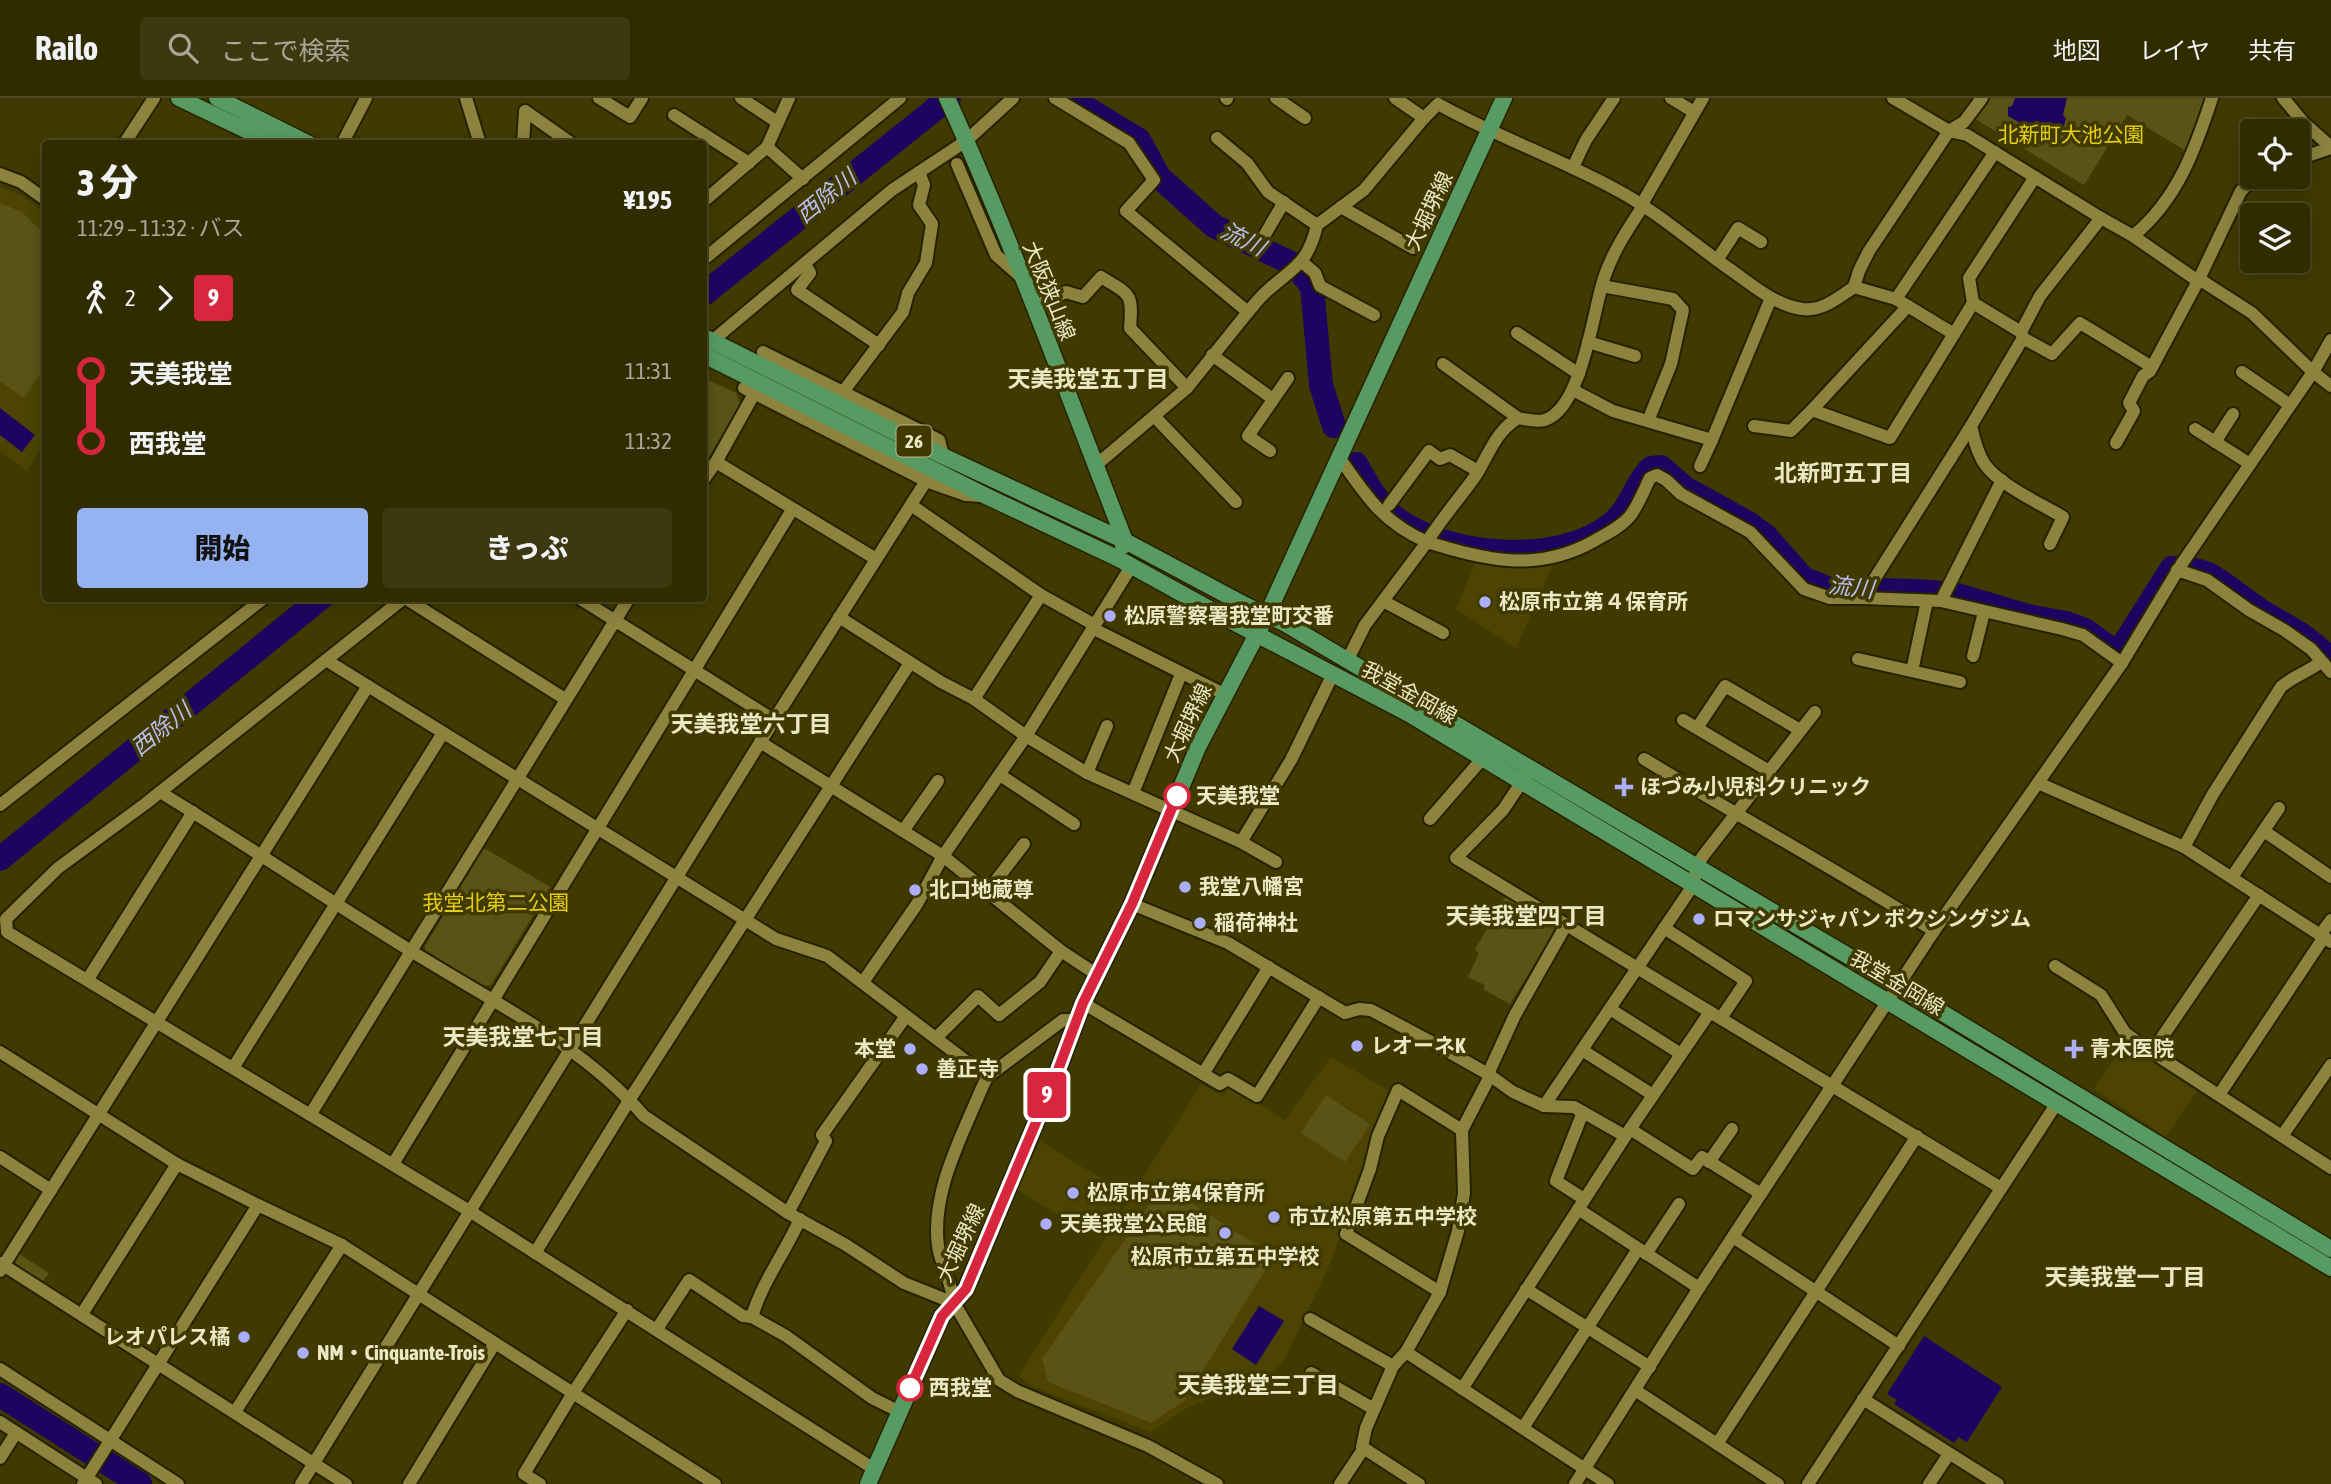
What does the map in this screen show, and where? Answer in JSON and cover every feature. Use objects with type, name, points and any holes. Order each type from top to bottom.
[{"type":"main road","points":[[179,98],[267,140]]},
{"type":"main road","points":[[217,98],[301,140]]},
{"type":"main road","name":"大阪狭山線","points":[[947,98],[1125,541]]},
{"type":"main road","name":"大堀堺線","points":[[871,1477],[942,1316],[966,1289],[1096,974],[1132,904],[1224,694],[1267,615],[1504,98]]},
{"type":"main road","name":"26","points":[[707,345],[1125,541],[1267,615]]},
{"type":"main road","name":"26","points":[[707,345],[986,496],[1126,562],[1257,634]]},
{"type":"main road","points":[[1125,541],[1126,562]]},
{"type":"main road","name":"我堂金岡線","points":[[1267,615],[1348,659],[1694,884],[2331,1268]]},
{"type":"main road","name":"我堂金岡線","points":[[1257,634],[1409,714],[1482,759],[1527,775],[1696,867],[2331,1249]]},
{"type":"street","points":[[127,140],[154,98]]},
{"type":"street","points":[[344,140],[366,98]]},
{"type":"street","points":[[466,98],[479,140]]},
{"type":"street","points":[[599,98],[630,117],[642,98]]},
{"type":"street","points":[[741,98],[777,122]]},
{"type":"street","points":[[707,198],[767,147],[789,98]]},
{"type":"street","points":[[707,257],[900,98]]},
{"type":"street","points":[[707,342],[892,190],[965,138],[1013,98]]},
{"type":"street","points":[[1055,98],[1129,144],[1154,180],[1126,211],[1248,312]]},
{"type":"street","points":[[1276,98],[1305,118]]},
{"type":"street","points":[[1395,98],[1424,118]]},
{"type":"street","points":[[1573,167],[1586,140],[1614,98]]},
{"type":"street","points":[[1671,98],[1694,113]]},
{"type":"street","points":[[1443,364],[1518,418],[1545,420],[1557,413],[1573,390],[1579,374],[1602,286],[1616,249],[1703,98]]},
{"type":"street","points":[[1893,98],[1949,131],[1967,135],[2133,236],[2252,313],[2331,386]]},
{"type":"street","points":[[1096,466],[1187,388],[1266,291],[1302,262],[1313,243],[1317,225],[1364,190],[1440,101],[1489,131],[1573,167],[1642,205],[1771,298],[1803,310],[1831,304],[1854,287],[1869,251],[1949,131],[1964,121],[1982,98]]},
{"type":"street","points":[[2133,236],[2153,220],[2171,196],[2197,145],[2212,98]]},
{"type":"street","points":[[2283,98],[2304,123],[2331,148],[2310,155]]},
{"type":"street","points":[[523,140],[525,111],[566,140]]},
{"type":"street","points":[[674,115],[749,163]]},
{"type":"street","points":[[1217,138],[1247,163],[1268,192],[1317,225]]},
{"type":"street","points":[[767,147],[803,179]]},
{"type":"street","points":[[1754,426],[1791,431],[1812,410],[1902,303],[1995,152]]},
{"type":"street","points":[[957,164],[996,254],[1021,277]]},
{"type":"street","points":[[844,392],[903,312],[908,293],[926,263],[932,224],[919,205],[924,185],[919,172]]},
{"type":"street","points":[[0,174],[21,182],[42,197]]},
{"type":"street","points":[[1812,410],[1890,438],[1973,303],[1969,278],[2035,177]]},
{"type":"street","points":[[2116,443],[2134,411],[2129,403],[2143,376],[2152,367],[2199,280],[2243,189]]},
{"type":"street","points":[[1259,243],[1284,202]]},
{"type":"street","points":[[1341,207],[1413,248]]},
{"type":"street","points":[[1866,591],[1971,426],[2022,335],[2040,296],[2101,218]]},
{"type":"street","points":[[1717,260],[1738,228],[1760,242]]},
{"type":"street","points":[[1302,262],[1315,273],[1320,286],[1374,315]]},
{"type":"street","points":[[805,264],[810,273],[797,290],[879,345]]},
{"type":"street","points":[[1033,307],[1066,292],[1083,297],[1101,277],[1129,295],[1132,304],[1130,328],[1187,388]]},
{"type":"street","points":[[1602,286],[1673,299],[1683,310],[1671,364],[1648,421]]},
{"type":"street","points":[[1854,287],[1902,303],[1954,334]]},
{"type":"street","points":[[1700,466],[1771,298]]},
{"type":"street","points":[[1973,303],[2052,354],[2080,323],[2152,367]]},
{"type":"street","points":[[1517,333],[1579,374]]},
{"type":"street","points":[[1575,1484],[1832,1085],[1934,931],[2122,663],[2179,567],[2313,372],[2331,340]]},
{"type":"street","points":[[1588,342],[1635,356]]},
{"type":"street","points":[[763,352],[939,440],[943,456]]},
{"type":"street","points":[[1212,355],[1273,399]]},
{"type":"street","points":[[2242,372],[2290,405]]},
{"type":"street","points":[[1270,451],[1248,436],[1287,378]]},
{"type":"street","points":[[1573,390],[1613,411],[1712,440]]},
{"type":"street","points":[[707,473],[716,462],[749,391],[926,481],[966,495],[986,496]]},
{"type":"street","points":[[2215,442],[2233,414]]},
{"type":"street","points":[[1155,417],[1237,502]]},
{"type":"street","points":[[1348,659],[1365,625],[1478,471],[1496,439],[1518,418]]},
{"type":"street","points":[[1971,426],[1985,466],[2002,480],[2063,517],[2050,544]]},
{"type":"street","points":[[2195,429],[2250,464]]},
{"type":"street","points":[[1389,505],[1429,451],[1440,459],[1450,454],[1478,471]]},
{"type":"street","points":[[1339,457],[1369,501],[1383,516],[1411,535],[1430,537],[1482,557],[1508,561],[1536,561],[1559,557],[1612,531],[1630,517],[1650,478],[1657,475],[1681,494],[1749,532],[1804,589],[1830,598],[1866,591],[1940,597],[1984,612],[2083,635],[2122,663]]},
{"type":"street","points":[[716,462],[876,559]]},
{"type":"street","points":[[1912,671],[1940,597],[2002,480]]},
{"type":"street","points":[[301,1484],[760,742],[926,481]]},
{"type":"street","points":[[911,505],[1041,595],[1181,674],[1224,694]]},
{"type":"street","points":[[393,1164],[792,510]]},
{"type":"street","points":[[863,982],[916,904],[943,856],[1026,736],[1093,626],[1126,562]]},
{"type":"street","points":[[2179,567],[2207,580],[2249,611],[2311,649],[2331,672]]},
{"type":"street","points":[[974,699],[1041,595]]},
{"type":"street","points":[[1383,601],[1443,633]]},
{"type":"street","points":[[0,805],[259,602]]},
{"type":"street","points":[[399,602],[160,792],[58,868],[6,919],[7,932],[393,1164],[627,1310],[871,1477]]},
{"type":"street","points":[[410,602],[565,699]]},
{"type":"street","points":[[585,602],[774,720]]},
{"type":"street","points":[[310,1115],[627,602]]},
{"type":"street","points":[[1973,656],[1984,612]]},
{"type":"street","points":[[839,617],[941,682],[974,699],[1026,736],[1087,773],[1241,842],[1276,862]]},
{"type":"street","points":[[1858,659],[1960,682]]},
{"type":"street","points":[[326,660],[776,939],[827,956],[987,1077]]},
{"type":"street","points":[[2183,847],[2281,687],[2291,678],[2321,662]]},
{"type":"street","points":[[535,1253],[630,1099],[910,663]]},
{"type":"street","points":[[1133,793],[1181,674]]},
{"type":"street","points":[[1241,842],[1291,760],[1333,674]]},
{"type":"street","points":[[346,1484],[82,1314],[1,1266],[100,1115],[368,686]]},
{"type":"street","points":[[1698,728],[1725,686],[1800,730]]},
{"type":"street","points":[[1544,1106],[1694,884],[1696,867],[1815,712]]},
{"type":"street","points":[[1684,719],[1769,771]]},
{"type":"street","points":[[1087,773],[1107,726]]},
{"type":"street","points":[[233,1068],[443,733]]},
{"type":"street","points":[[760,742],[943,856],[1061,951],[1096,974]]},
{"type":"street","points":[[1430,819],[1482,759]]},
{"type":"street","points":[[1644,759],[1849,877],[1934,931]]},
{"type":"street","points":[[1000,775],[1074,824]]},
{"type":"street","points":[[1527,775],[1503,810],[1456,858],[2001,1188]]},
{"type":"street","points":[[903,831],[938,781]]},
{"type":"street","points":[[2038,783],[2183,847],[2325,938]]},
{"type":"street","points":[[160,792],[571,1050],[630,1099],[644,1116],[794,1216],[846,1245],[904,1283],[954,1303]]},
{"type":"street","points":[[2232,877],[2279,808]]},
{"type":"street","points":[[88,979],[193,812]]},
{"type":"street","points":[[2264,831],[2331,877]]},
{"type":"street","points":[[988,891],[1024,844]]},
{"type":"street","points":[[2152,1052],[2259,895]]},
{"type":"street","points":[[1132,904],[1228,943],[1345,1013],[1359,1009],[1371,1010],[1489,1075],[1513,1092],[1544,1106],[1574,1107],[1693,1169],[1702,1157],[1760,1194]]},
{"type":"street","points":[[2219,1095],[2325,938],[2331,920]]},
{"type":"street","points":[[1419,1484],[1362,1447],[1366,1428],[1393,1366],[1406,1352],[1440,1292],[1458,1231],[1464,1193],[1462,1130],[1515,1015],[1566,925]]},
{"type":"street","points":[[1462,1389],[1681,1054],[1746,981],[1664,928]]},
{"type":"street","points":[[936,1038],[978,996],[999,1015],[1040,982],[1061,951]]},
{"type":"street","points":[[2055,966],[2101,995],[2125,1033],[2331,1168]]},
{"type":"street","points":[[1203,1074],[1269,967]]},
{"type":"street","points":[[1083,1003],[1220,1084],[1228,1079],[1257,1096],[1319,997]]},
{"type":"street","points":[[1609,1009],[1681,1054]]},
{"type":"street","points":[[752,1317],[759,1294],[791,1239],[794,1216],[826,1141],[822,1135],[906,1016]]},
{"type":"street","points":[[1076,1020],[1063,1020],[987,1077],[941,1195],[937,1226],[939,1248],[953,1289],[954,1303],[999,1380],[1017,1391],[1148,1446],[1217,1484]]},
{"type":"street","points":[[1582,1050],[1653,1095]]},
{"type":"street","points":[[0,1052],[177,1164],[342,1245],[715,1484]]},
{"type":"street","points":[[2282,1136],[2329,1073]]},
{"type":"street","points":[[1440,1292],[1346,1234],[1370,1170],[1378,1136],[1398,1090],[1462,1130]]},
{"type":"street","points":[[1808,1484],[2057,1103]]},
{"type":"street","points":[[1583,1112],[1556,1181],[1642,1252],[1699,1288]]},
{"type":"street","points":[[1709,1162],[1732,1129]]},
{"type":"street","points":[[1717,1444],[1917,1136]]},
{"type":"street","points":[[0,1157],[51,1190]]},
{"type":"street","points":[[82,1314],[177,1164]]},
{"type":"street","points":[[1523,1428],[1587,1328],[1679,1204]]},
{"type":"street","points":[[0,1422],[89,1482],[109,1442],[258,1205]]},
{"type":"street","points":[[1733,1237],[1899,1346]]},
{"type":"street","points":[[235,1412],[342,1245]]},
{"type":"street","points":[[657,1329],[689,1280],[743,1316],[752,1317],[802,1346],[872,1398],[900,1412]]},
{"type":"street","points":[[1526,1289],[1650,1367]]},
{"type":"street","points":[[540,1484],[521,1479],[627,1310]]},
{"type":"street","points":[[1310,1319],[1393,1366]]},
{"type":"street","points":[[409,1484],[495,1343]]},
{"type":"street","points":[[1406,1352],[1608,1484]]},
{"type":"street","points":[[0,1369],[109,1442],[178,1484]]},
{"type":"street","points":[[1311,1373],[1374,1409]]},
{"type":"street","points":[[1635,1391],[1778,1484]]},
{"type":"street","points":[[1863,1399],[1998,1484]]},
{"type":"street","points":[[0,1458],[16,1433]]},
{"type":"street","points":[[1340,1484],[1364,1448]]},
{"type":"street","points":[[1929,1484],[1949,1454]]},
{"type":"shaded area","points":[[2015,98],[2067,98],[2063,115],[2066,118],[2064,126],[2057,131],[2043,133],[2021,124],[2008,116],[2008,107],[2012,106]]},
{"type":"shaded area","points":[[0,187],[25,197],[42,211],[42,447],[27,471],[0,451]]},
{"type":"shaded area","points":[[0,408],[35,435],[22,452],[0,435]]},
{"type":"shaded area","points":[[1477,559],[1552,567],[1516,648],[1456,609]]},
{"type":"shaded area","points":[[2127,1039],[2199,1087],[2166,1137],[2094,1089]]},
{"type":"shaded area","name":"松原市立第五中学校","points":[[1331,1057],[1391,1092],[1330,1264],[1285,1359],[1275,1370],[1187,1408],[1151,1432],[1030,1386],[1019,1376],[1201,1084],[1223,1096],[1229,1086],[1285,1120]]},
{"type":"shaded area","name":"松原市立第4保育所","points":[[1040,1141],[1128,1195],[1101,1240],[1017,1190]]},
{"type":"shaded area","points":[[1259,1306],[1284,1321],[1256,1365],[1232,1349]]},
{"type":"shaded area","points":[[1924,1336],[2002,1387],[1967,1442],[1958,1437],[1954,1443],[1894,1404],[1897,1400],[1887,1394]]},
{"type":"green space","name":"北新町大池公園","points":[[1986,98],[2205,98],[2186,151],[2127,115],[2084,185],[1972,117]]},
{"type":"green space","points":[[0,203],[22,212],[42,232],[42,371],[24,398],[0,381]]},
{"type":"green space","points":[[707,379],[736,393],[740,404],[707,461]]},
{"type":"green space","name":"我堂北第二公園","points":[[484,848],[550,887],[491,985],[483,986],[425,950],[425,946]]},
{"type":"green space","points":[[1505,897],[1553,926],[1554,932],[1510,1004],[1484,990],[1485,985],[1468,977],[1479,953],[1475,950]]},
{"type":"green space","points":[[1326,1095],[1370,1124],[1345,1162],[1301,1133]]},
{"type":"green space","points":[[1163,1185],[1274,1256],[1184,1401],[1151,1423],[1048,1382],[1042,1359]]},
{"type":"green space","points":[[19,1254],[49,1273],[43,1281],[16,1266],[15,1260]]},
{"type":"waterway","name":"西除川","points":[[707,292],[949,98]]},
{"type":"waterway","name":"流川","points":[[1070,98],[1139,140],[1159,177],[1214,226],[1295,265],[1312,287],[1321,385],[1334,426]]},
{"type":"waterway","name":"流川","points":[[1356,464],[1382,504],[1393,516],[1415,530],[1441,541],[1501,552],[1562,547],[1589,538],[1618,518],[1651,468],[1661,467],[1685,488],[1750,524],[1766,536],[1803,578],[1829,589],[1954,594],[2028,616],[2066,623],[2085,630],[2113,650],[2122,647],[2172,568],[2196,570],[2217,579],[2306,638],[2331,661]]},
{"type":"waterway","name":"西除川","points":[[0,859],[316,602]]},
{"type":"waterway","points":[[0,1395],[140,1484]]},
{"type":"bus line","name":"9","points":[[910,1388],[942,1316],[966,1289],[1058,1070],[1083,1003],[1132,904],[1177,796]]},
{"type":"place","name":"松原市立第４保育所","points":[[1485,602]]},
{"type":"place","name":"松原警察署我堂町交番","points":[[1110,616]]},
{"type":"place","name":"ほづみ小児科クリニック","points":[[1624,787]]},
{"type":"place","name":"天美我堂","points":[[1177,796]]},
{"type":"place","name":"我堂八幡宮","points":[[1185,887]]},
{"type":"place","name":"北口地蔵尊","points":[[915,890]]},
{"type":"place","name":"ロマンサジャパン ボクシングジム","points":[[1699,919]]},
{"type":"place","name":"稲荷神社","points":[[1200,923]]},
{"type":"place","name":"レオーネK","points":[[1357,1046]]},
{"type":"place","name":"本堂","points":[[910,1049]]},
{"type":"place","name":"青木医院","points":[[2074,1049]]},
{"type":"place","name":"善正寺","points":[[922,1069]]},
{"type":"place","name":"松原市立第4保育所","points":[[1073,1193]]},
{"type":"place","name":"市立松原第五中学校","points":[[1274,1217]]},
{"type":"place","name":"天美我堂公民館","points":[[1046,1224]]},
{"type":"place","name":"松原市立第五中学校","points":[[1225,1233]]},
{"type":"place","name":"レオパレス橘","points":[[244,1337]]},
{"type":"place","name":"NM・Cinquante-Trois","points":[[303,1353]]},
{"type":"place","name":"西我堂","points":[[910,1388]]},
{"type":"district","name":"天美我堂五丁目","points":[[1088,379]]},
{"type":"district","name":"北新町五丁目","points":[[1843,473]]},
{"type":"district","name":"天美我堂六丁目","points":[[751,724]]},
{"type":"district","name":"天美我堂四丁目","points":[[1526,916]]},
{"type":"district","name":"天美我堂七丁目","points":[[523,1037]]},
{"type":"district","name":"天美我堂一丁目","points":[[2125,1277]]},
{"type":"district","name":"天美我堂三丁目","points":[[1258,1385]]}]
